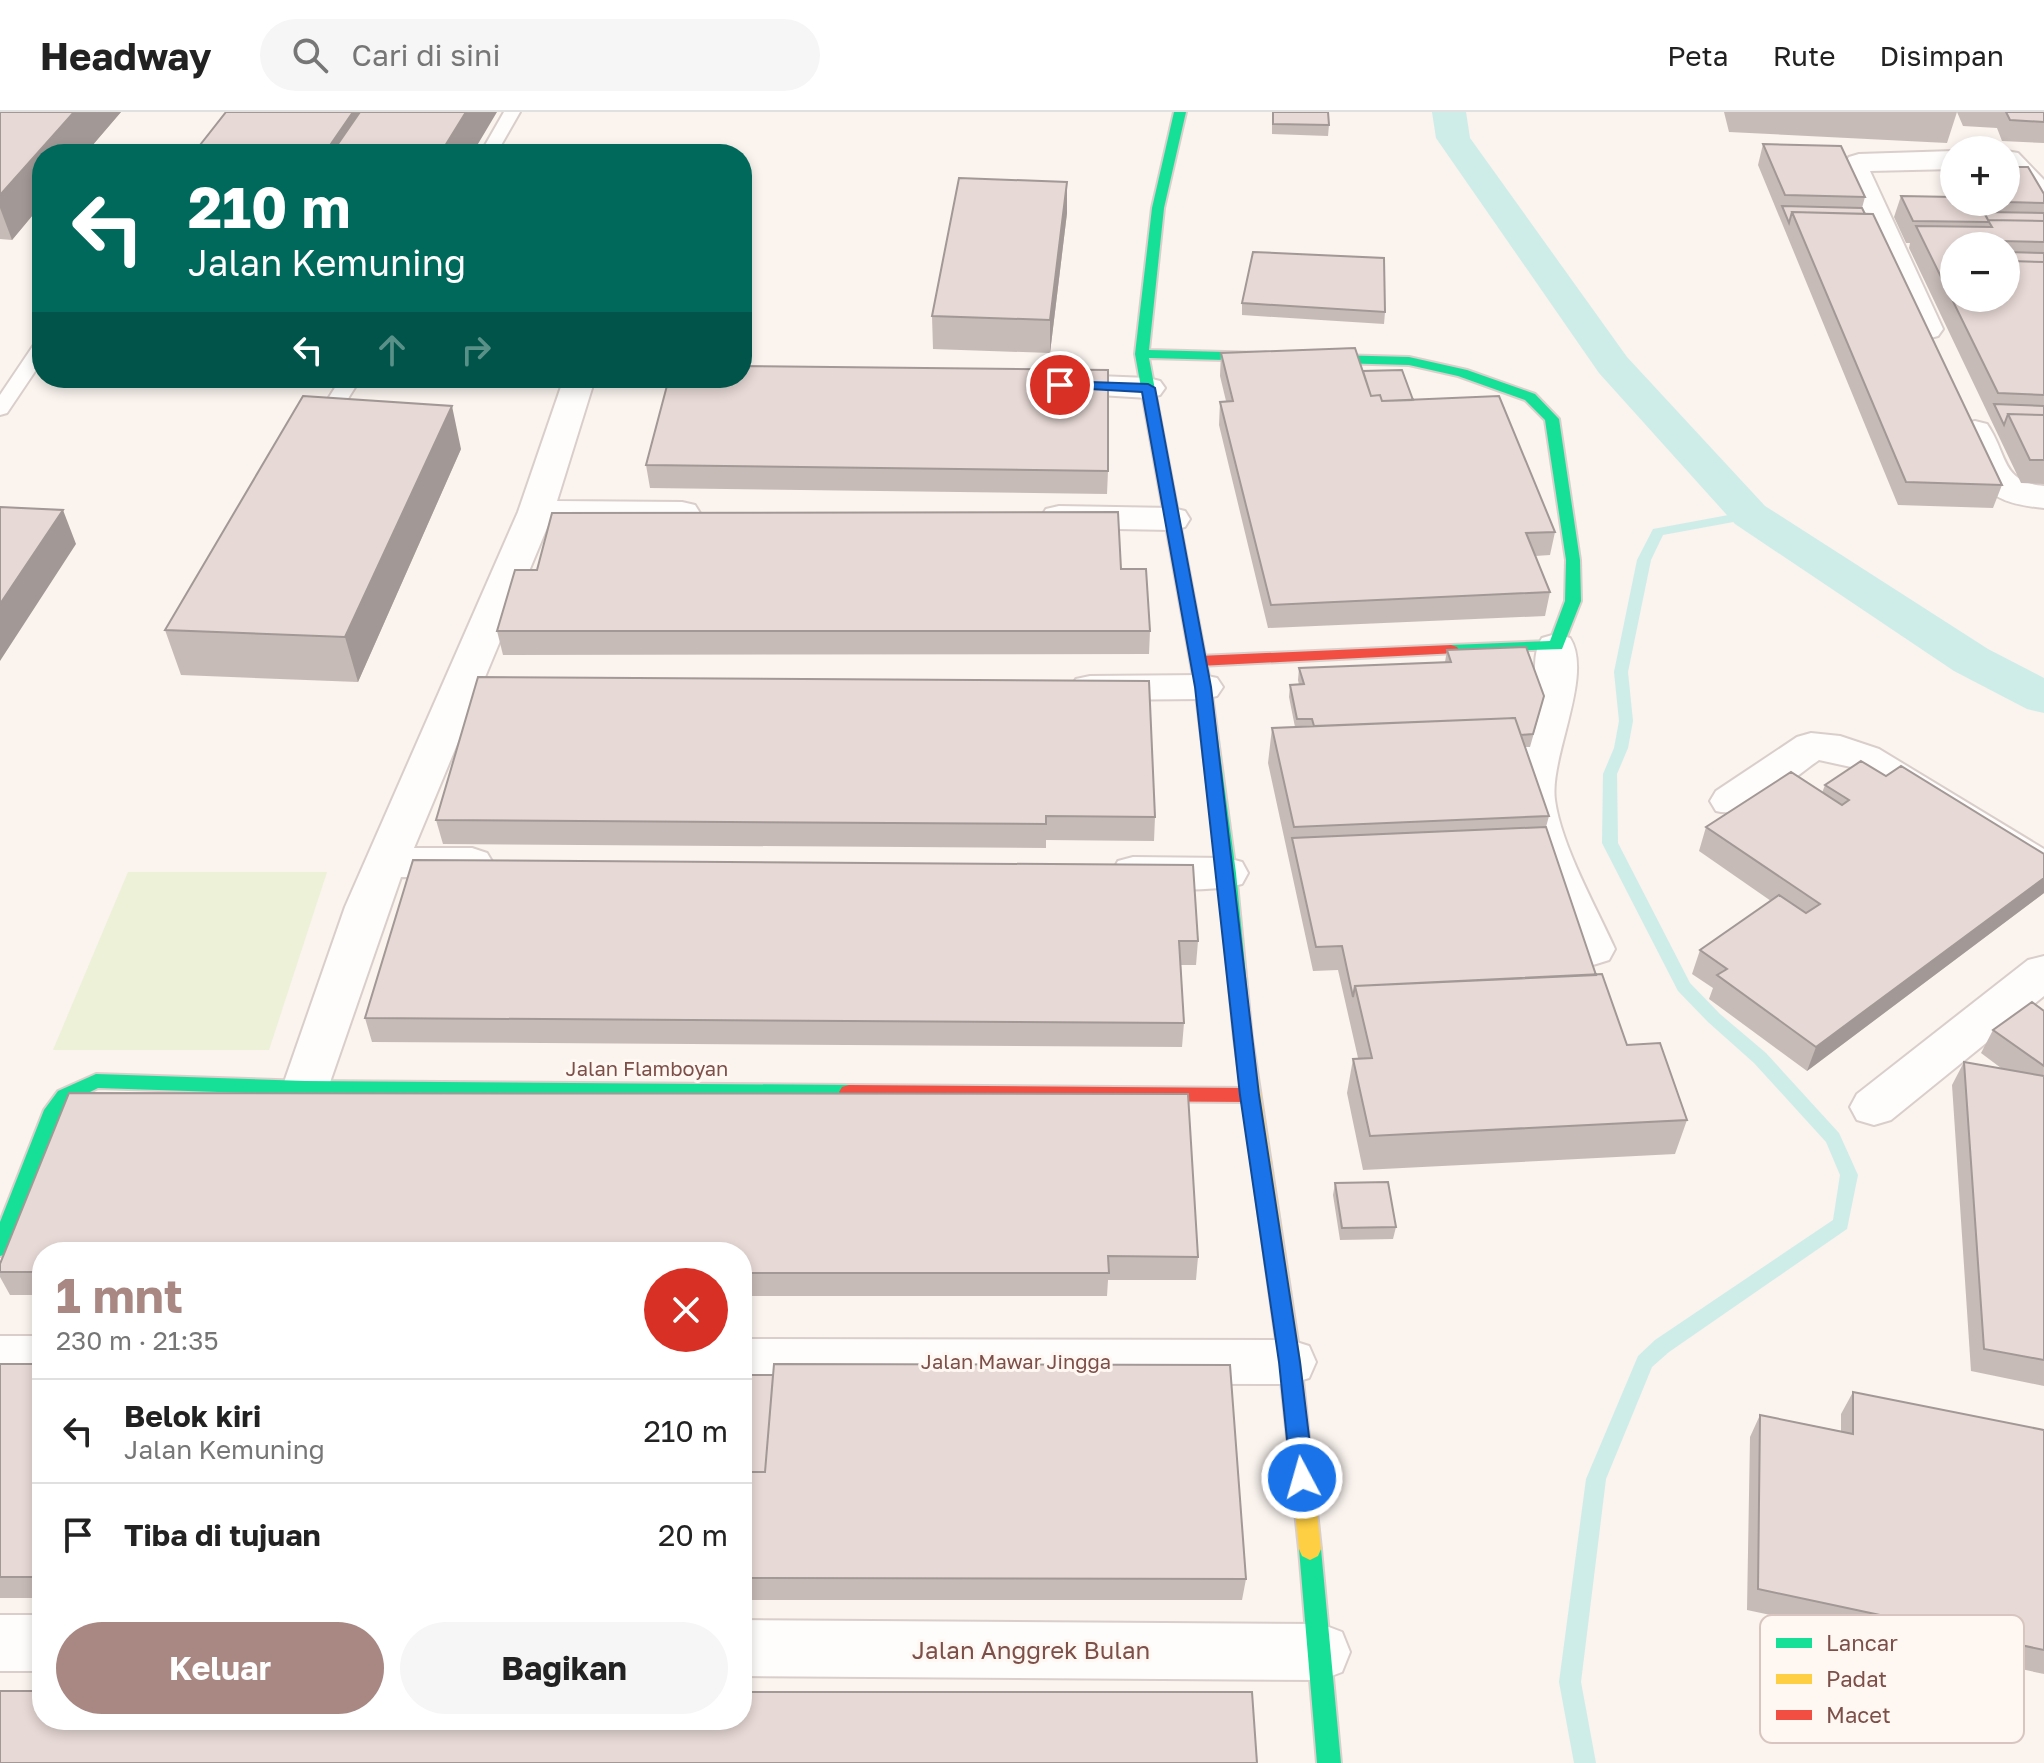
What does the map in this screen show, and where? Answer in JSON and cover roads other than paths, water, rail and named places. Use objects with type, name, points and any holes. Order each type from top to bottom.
[{"type":"street","points":[[1180,112],[1158,208],[1142,354],[1201,674],[1227,873],[1249,1095],[1290,1362],[1321,1652],[1329,1763]]},
{"type":"street","points":[[2020,159],[2044,159]]},
{"type":"street","points":[[1940,160],[1859,163],[1855,170],[1941,359]]},
{"type":"street","points":[[2020,172],[2044,197]]},
{"type":"street","points":[[1142,354],[1409,361],[1462,373],[1530,397],[1552,419],[1573,560],[1573,601],[1556,646],[1554,702],[1535,774],[1534,800],[1562,881],[1593,949]]},
{"type":"street","points":[[1012,383],[1148,388]]},
{"type":"street","points":[[305,1088],[367,907],[386,862],[475,690],[577,388]]},
{"type":"street","points":[[1959,398],[2002,486],[2010,493],[2044,497]]},
{"type":"street","points":[[536,512],[710,514]]},
{"type":"street","points":[[1027,517],[1172,519]]},
{"type":"street","points":[[1058,688],[1556,646]]},
{"type":"street","points":[[1731,801],[1811,746],[1840,749],[1865,758],[2044,869]]},
{"type":"street","points":[[386,862],[512,864]]},
{"type":"street","points":[[1093,871],[1227,873]]},
{"type":"street","points":[[1874,1107],[2044,972]]},
{"type":"street","name":"Jalan Flamboyan","points":[[0,1248],[54,1110],[65,1096],[96,1081],[305,1088],[1249,1095]]},
{"type":"street","points":[[0,1358],[32,1358]]},
{"type":"street","name":"Jalan Mawar Jingga","points":[[752,1361],[1290,1362]]},
{"type":"street","points":[[0,1643],[32,1643]]},
{"type":"street","name":"Jalan Anggrek Bulan","points":[[752,1648],[1321,1652]]},
{"type":"lane","points":[[494,144],[512,112]]},
{"type":"lane","points":[[0,409],[32,362]]},
{"type":"lane","points":[[323,423],[345,388]]},
{"type":"waterway","points":[[1449,112],[1453,138],[1613,365],[1750,515],[1971,660],[2044,698]]},
{"type":"waterway","points":[[1585,1763],[1570,1682],[1596,1479],[1645,1362],[1662,1346],[1841,1224],[1849,1175],[1833,1138],[1760,1058],[1684,987],[1610,843],[1610,774],[1621,748],[1626,721],[1621,672],[1644,560],[1658,532],[1750,515]]}]
